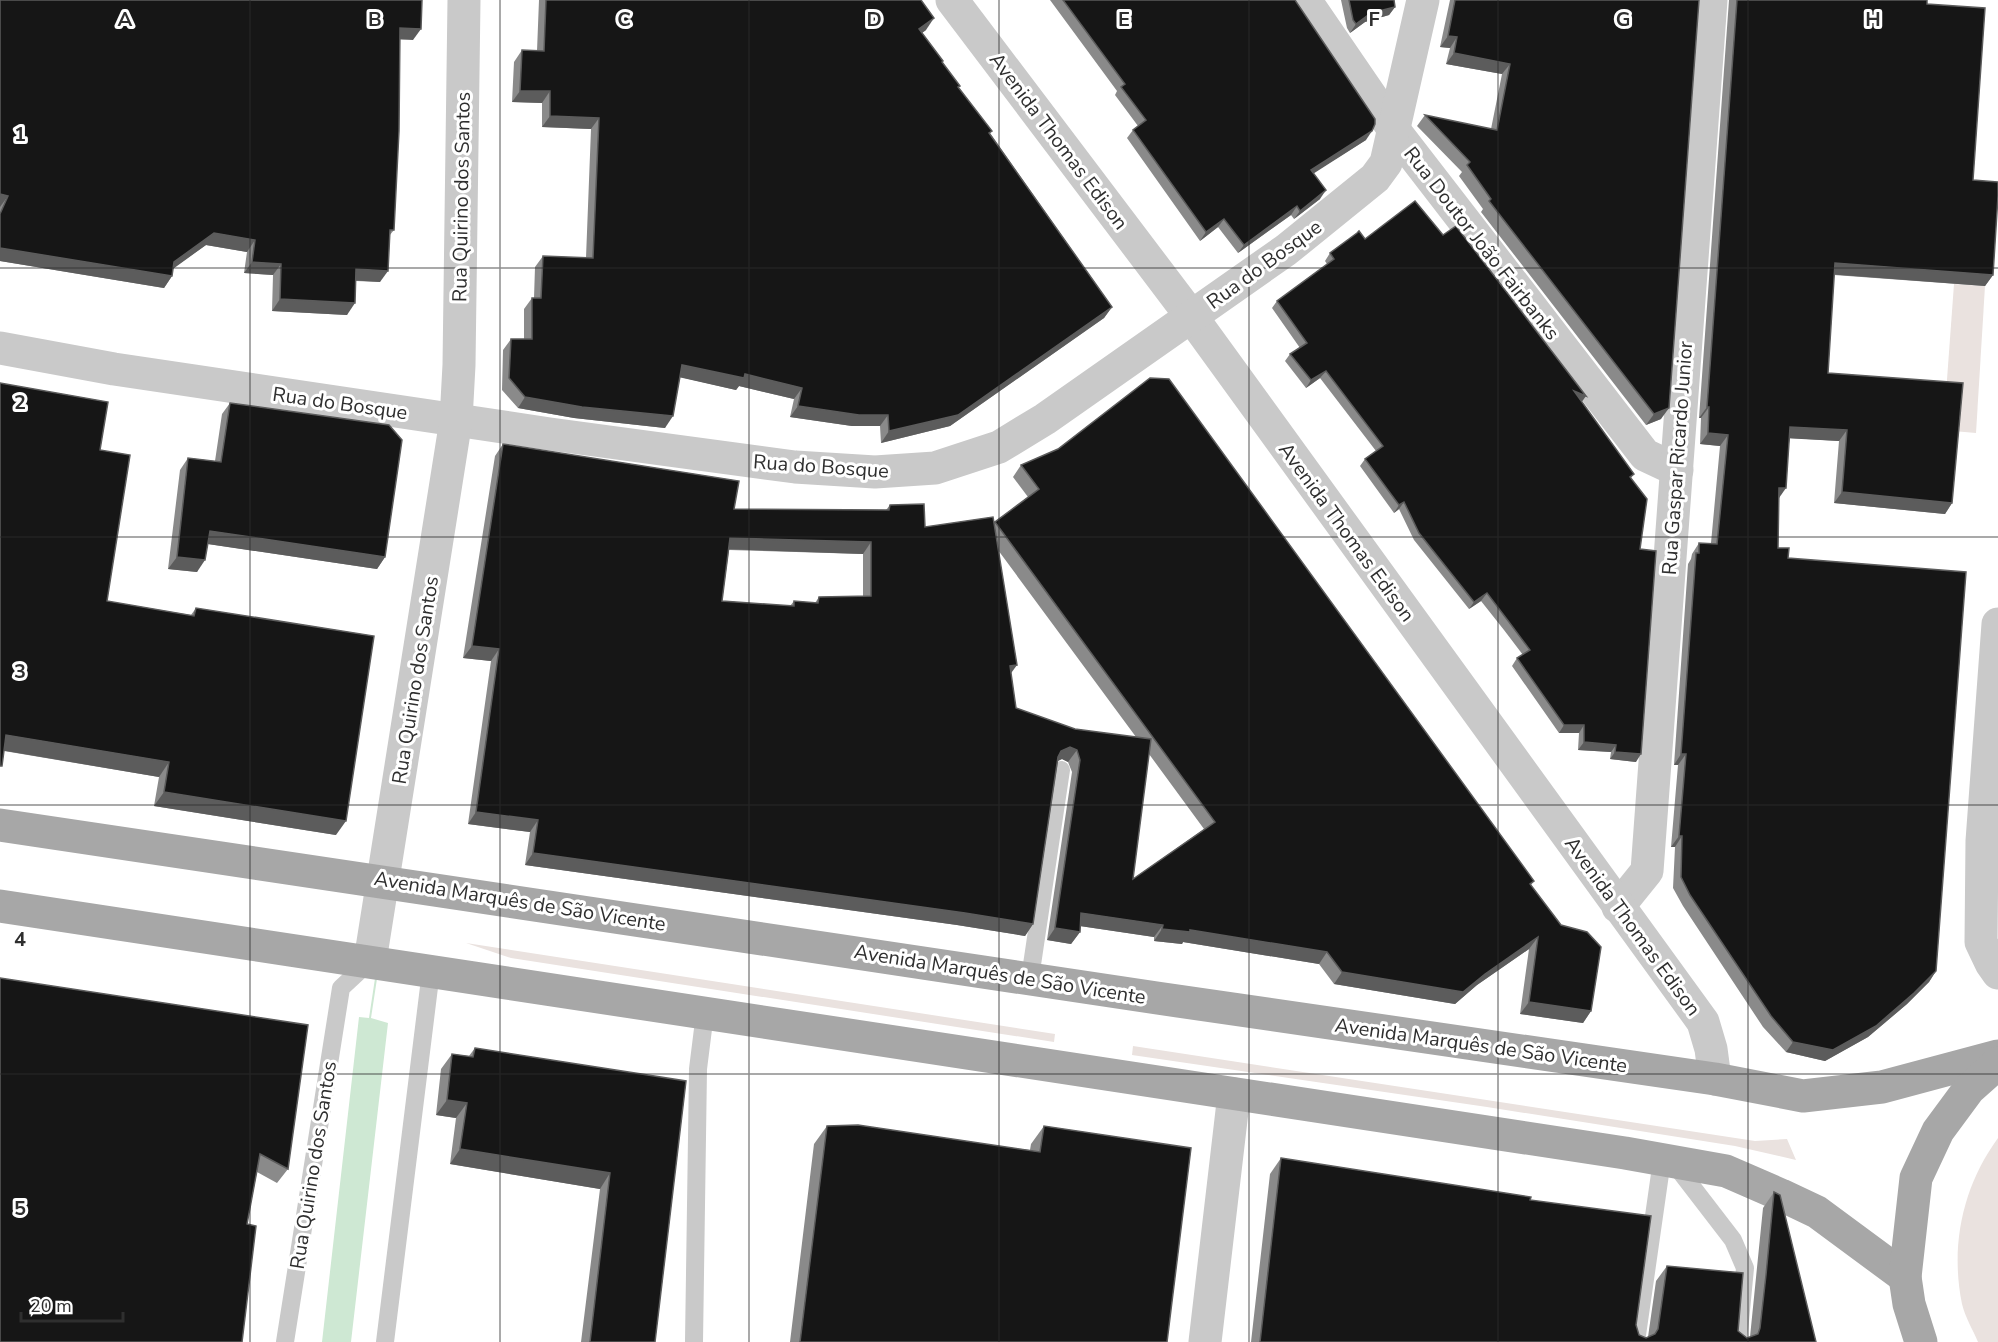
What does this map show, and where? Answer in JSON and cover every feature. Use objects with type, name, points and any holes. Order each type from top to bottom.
[{"type":"main road","name":"Avenida Marquês de São Vicente","points":[[0,825],[1715,1079],[1803,1096],[1882,1087],[1998,1056]]},
{"type":"main road","points":[[0,906],[1234,1094],[1726,1172],[1817,1212],[1907,1291],[1921,1342]]},
{"type":"main road","points":[[1905,1342],[1916,1178],[1938,1131],[1969,1089],[1998,1063]]},
{"type":"street","name":"Rua Quirino dos Santos","points":[[370,962],[456,420],[459,365],[464,0]]},
{"type":"street","name":"Avenida Thomas Edison","points":[[952,0],[1191,316],[1703,1022],[1711,1049],[1715,1079]]},
{"type":"street","name":"Rua Doutor João Fairbanks","points":[[1305,0],[1394,130],[1646,455],[1677,470]]},
{"type":"street","name":"Rua do Bosque","points":[[0,348],[114,369],[795,467],[875,472],[935,468],[999,447],[1046,419],[1286,250],[1375,178],[1386,163],[1423,0]]},
{"type":"street","name":"Rua Gaspar Ricardo Junior","points":[[1618,907],[1647,871],[1711,0]]},
{"type":"street","points":[[1998,624],[1982,841],[1981,942],[1998,973]]},
{"type":"street","points":[[1205,1342],[1234,1094]]},
{"type":"lane","points":[[1030,978],[1061,770]]},
{"type":"lane","name":"Rua Quirino dos Santos","points":[[285,1342],[341,987],[370,962]]},
{"type":"lane","points":[[385,1342],[431,971]]},
{"type":"lane","points":[[694,1342],[698,1069],[705,1013]]},
{"type":"lane","points":[[1636,1342],[1668,1161]]},
{"type":"lane","points":[[1668,1161],[1733,1240],[1745,1268],[1738,1342]]},
{"type":"shaded area","points":[[1954,284],[1985,286],[1976,433],[1953,431],[1946,393]]},
{"type":"shaded area","points":[[458,430],[461,430],[371,1018],[388,1023],[351,1342],[322,1342],[359,1017],[369,1018]]},
{"type":"shaded area","points":[[466,943],[1055,1034],[1054,1042],[511,958]]},
{"type":"shaded area","points":[[1133,1046],[1755,1141],[1787,1139],[1796,1160],[1735,1146],[1132,1055]]},
{"type":"shaded area","points":[[1998,1138],[1998,1342],[1978,1342],[1962,1304],[1958,1260],[1959,1238],[1968,1196],[1986,1156]]},
{"type":"building","points":[[0,0],[422,0],[421,29],[400,28],[399,131],[394,230],[390,230],[388,271],[356,269],[355,303],[280,299],[281,264],[252,262],[255,240],[214,233],[174,262],[172,276],[0,248],[0,214],[8,196],[0,194]]},
{"type":"building","points":[[546,0],[921,0],[934,18],[919,29],[960,86],[958,87],[992,131],[989,133],[1112,307],[958,415],[889,431],[888,415],[859,415],[798,406],[802,388],[745,374],[744,378],[682,365],[673,416],[582,407],[525,397],[509,378],[511,339],[532,339],[532,298],[541,298],[543,256],[593,258],[599,118],[550,116],[550,91],[520,91],[522,50],[544,51]]},
{"type":"building","points":[[1063,0],[1295,0],[1375,119],[1375,124],[1372,131],[1311,170],[1326,190],[1300,211],[1297,206],[1244,245],[1224,219],[1206,232],[1133,130],[1146,120],[1121,87],[1125,84]]},
{"type":"building","points":[[1349,0],[1394,0],[1395,7],[1371,13],[1356,24]]},
{"type":"building","points":[[1455,0],[1699,0],[1669,408],[1654,414],[1489,201],[1491,199],[1467,165],[1470,162],[1425,115],[1497,130],[1510,64],[1454,53],[1457,37],[1448,36]]},
{"type":"building","points":[[1737,0],[1927,0],[1927,4],[1985,8],[1973,180],[1998,182],[1993,275],[1835,263],[1828,373],[1963,383],[1952,503],[1842,492],[1847,430],[1790,427],[1786,488],[1779,488],[1778,548],[1789,548],[1788,558],[1966,572],[1936,971],[1876,1026],[1833,1050],[1793,1042],[1771,1016],[1690,895],[1681,877],[1682,836],[1679,836],[1686,754],[1681,754],[1696,553],[1699,553],[1699,543],[1717,544],[1728,435],[1708,433],[1709,407],[1707,407]]},
{"type":"building","points":[[1415,201],[1443,235],[1456,226],[1586,396],[1574,391],[1634,474],[1630,477],[1647,499],[1640,549],[1656,551],[1641,754],[1615,752],[1616,745],[1584,742],[1584,725],[1564,725],[1517,658],[1530,650],[1487,593],[1474,602],[1419,533],[1404,502],[1399,505],[1365,459],[1383,446],[1326,371],[1311,380],[1290,354],[1307,343],[1277,301],[1334,259],[1330,253],[1359,231],[1365,239]]},
{"type":"building","points":[[1150,378],[1169,379],[1534,881],[1530,884],[1561,925],[1587,932],[1601,947],[1591,1011],[1529,1002],[1538,937],[1463,992],[1342,972],[1327,952],[1190,930],[1190,932],[1162,929],[1163,925],[1081,913],[1080,932],[1055,928],[1080,760],[1077,750],[1070,747],[1061,751],[1058,757],[1033,924],[533,853],[538,820],[476,812],[499,649],[472,646],[503,444],[739,481],[734,509],[889,510],[890,505],[924,504],[925,527],[993,517],[1017,665],[1010,666],[1016,708],[1075,729],[1151,739],[1133,879],[1215,822],[995,522],[1039,489],[1021,465],[1058,449]],"holes":[[[730,538],[871,542],[871,596],[819,597],[818,603],[794,601],[794,606],[722,601]]]},
{"type":"building","points":[[0,383],[108,402],[100,450],[130,455],[107,601],[194,616],[196,608],[374,636],[346,821],[164,792],[169,762],[6,735],[2,766],[0,766]]},
{"type":"building","points":[[230,403],[389,425],[402,440],[385,557],[210,531],[205,560],[177,557],[188,458],[221,462]]},
{"type":"building","points":[[0,978],[308,1025],[288,1169],[260,1154],[247,1224],[256,1226],[242,1342],[0,1342]]},
{"type":"building","points":[[475,1048],[686,1081],[655,1342],[590,1342],[610,1173],[460,1149],[467,1103],[447,1100],[452,1054],[473,1057]]},
{"type":"building","points":[[858,1125],[1040,1152],[1044,1126],[1191,1148],[1167,1342],[800,1342],[827,1126]]},
{"type":"building","points":[[1281,1158],[1531,1197],[1530,1200],[1651,1216],[1636,1325],[1639,1335],[1646,1338],[1655,1334],[1658,1329],[1667,1266],[1743,1273],[1738,1331],[1747,1338],[1758,1334],[1774,1192],[1780,1195],[1816,1342],[1260,1342]]}]
